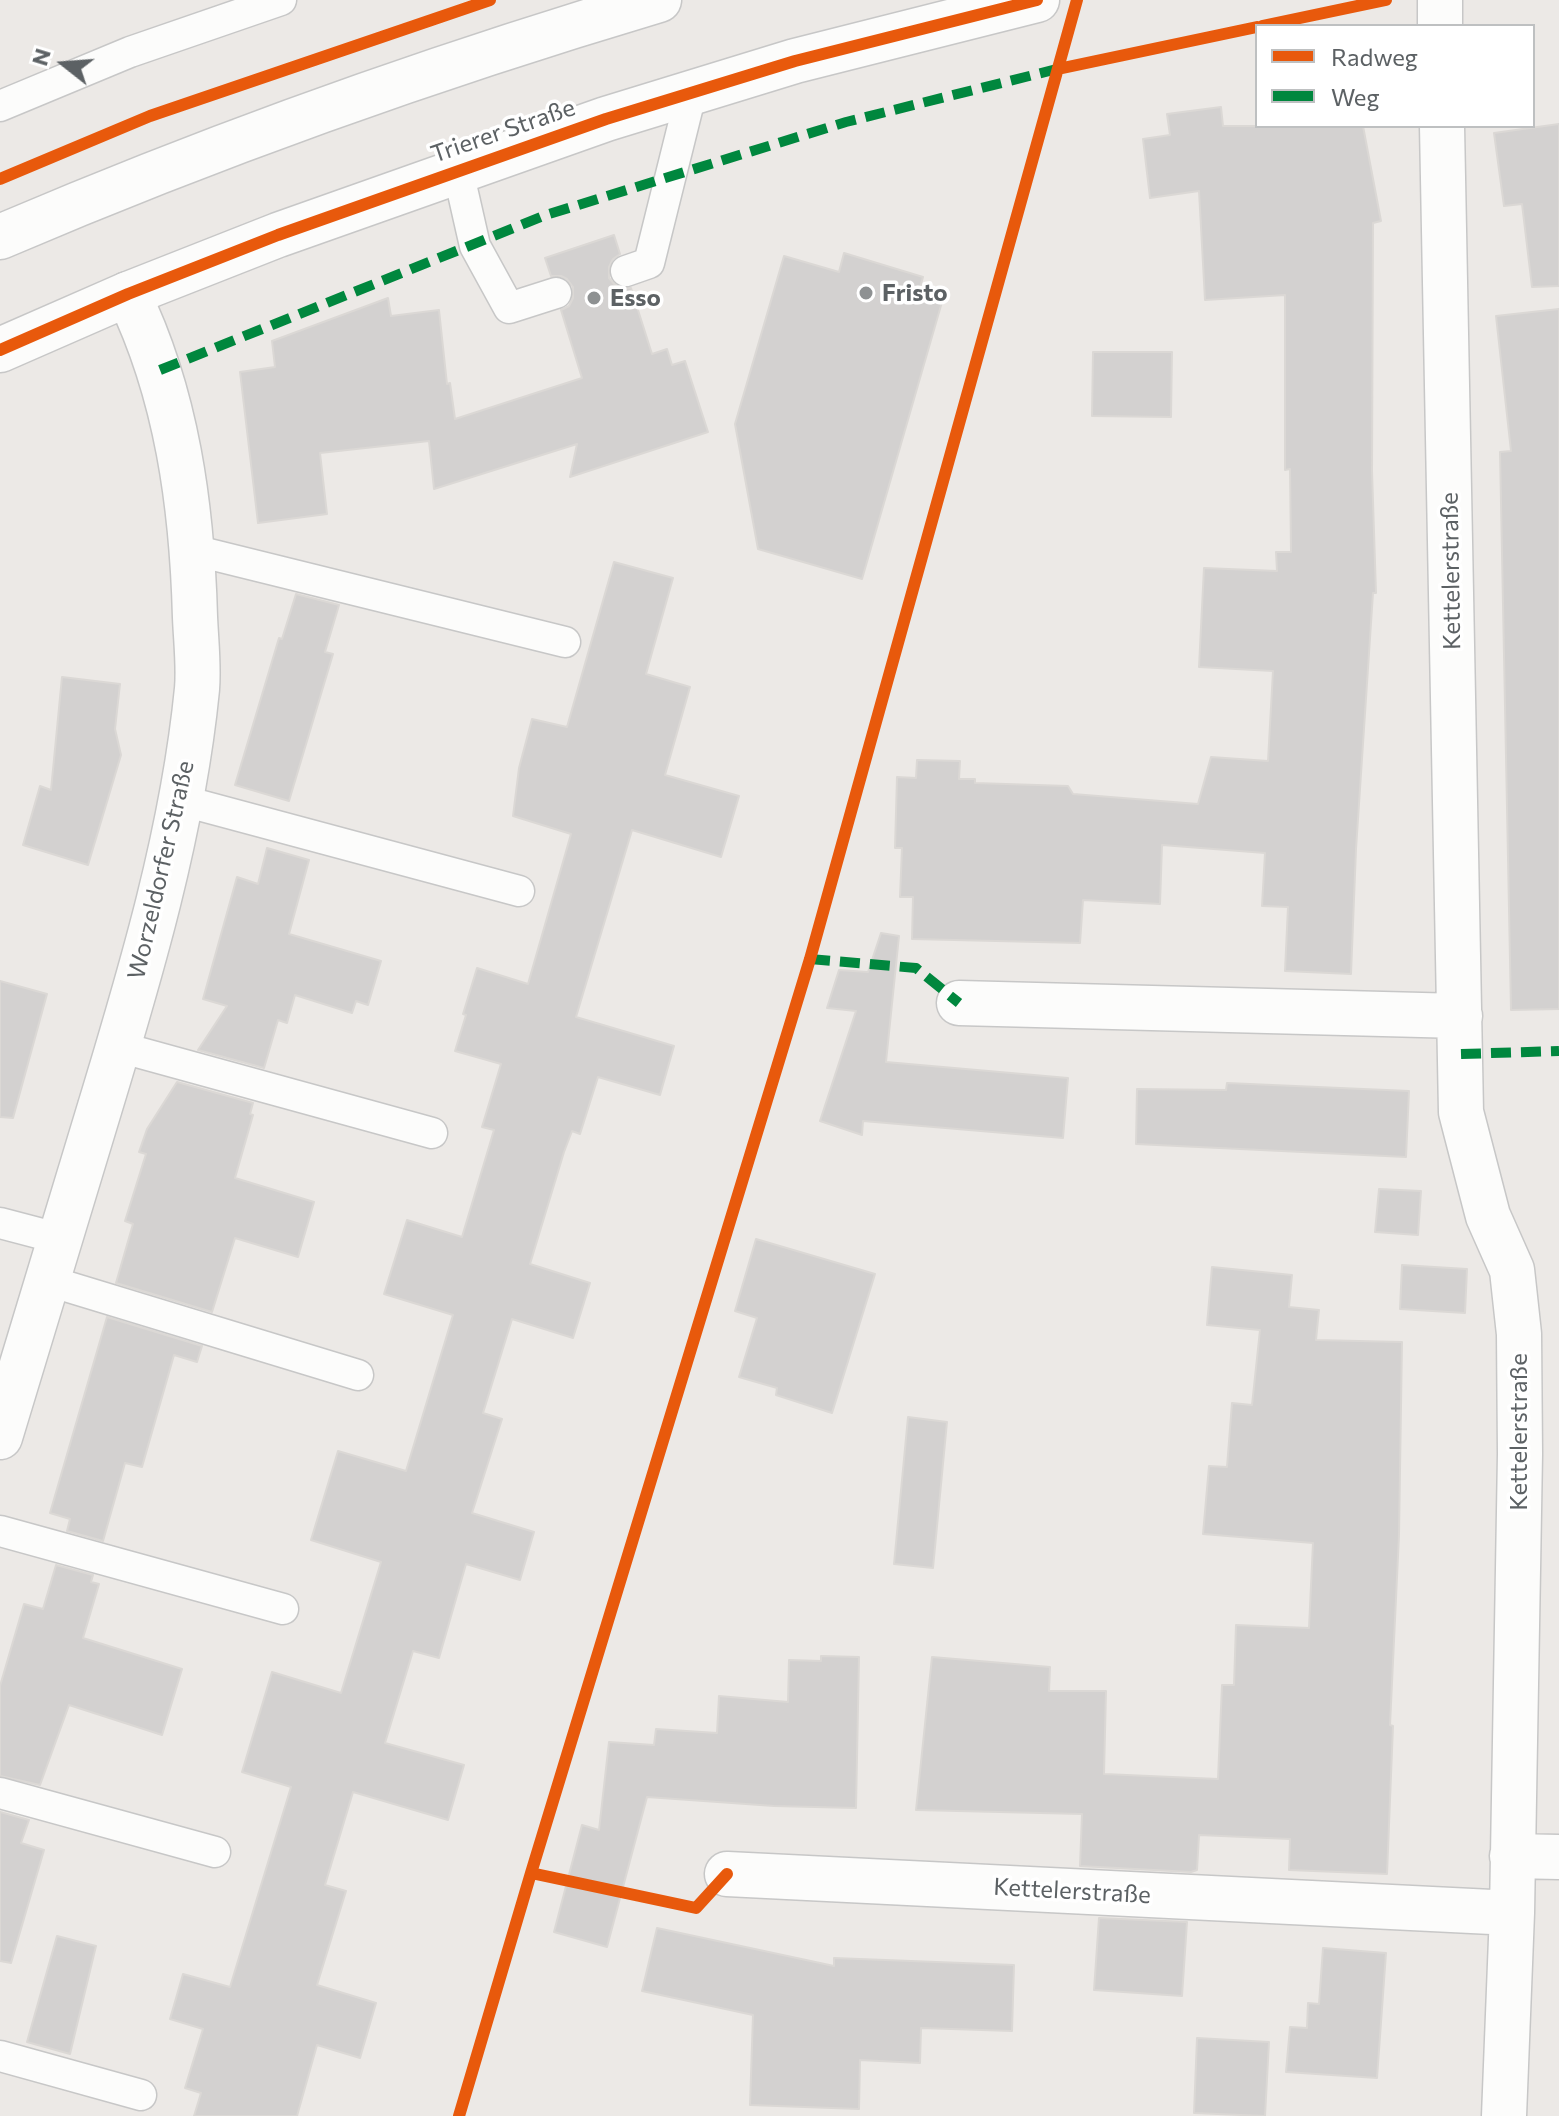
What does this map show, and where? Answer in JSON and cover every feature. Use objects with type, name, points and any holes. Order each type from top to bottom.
[{"type":"street","points":[[0,237],[274,126],[502,47],[659,0]]},
{"type":"street","name":"Trierer Straße","points":[[0,350],[128,294],[278,235],[692,90],[1037,0]]},
{"type":"street","points":[[1440,0],[1440,24]]},
{"type":"street","name":"Kettelerstraße","points":[[1442,128],[1461,1112],[1488,1216],[1512,1270],[1519,1334],[1520,1469],[1512,1913],[1504,2116]]},
{"type":"street","name":"Worzeldorfer Straße","points":[[0,1437],[119,1047],[150,934],[180,800],[197,687],[193,550],[176,440],[166,393],[147,334],[128,294]]},
{"type":"street","points":[[959,1003],[1460,1016]]},
{"type":"street","points":[[1512,1856],[1559,1857]]},
{"type":"street","name":"Kettelerstraße","points":[[727,1874],[1512,1913]]},
{"type":"lane","points":[[0,106],[130,52],[281,0]]},
{"type":"lane","points":[[626,271],[649,263],[692,90]]},
{"type":"lane","points":[[458,171],[475,246],[509,308],[556,293]]},
{"type":"lane","points":[[193,550],[565,642]]},
{"type":"lane","points":[[180,800],[519,891]]},
{"type":"lane","points":[[119,1047],[432,1133]]},
{"type":"lane","points":[[0,1223],[61,1239]]},
{"type":"lane","points":[[49,1281],[358,1375]]},
{"type":"lane","points":[[0,1531],[283,1609]]},
{"type":"lane","points":[[0,1793],[215,1852]]},
{"type":"lane","points":[[0,2056],[141,2095]]},
{"type":"building","points":[[1221,107],[1223,126],[1363,128],[1381,221],[1373,223],[1372,471],[1376,593],[1373,593],[1356,849],[1351,974],[1285,971],[1288,907],[1262,906],[1265,853],[1162,845],[1160,904],[1083,900],[1080,943],[912,939],[913,897],[900,897],[902,848],[895,848],[897,777],[916,778],[917,760],[960,761],[959,779],[975,779],[975,783],[1068,786],[1073,794],[1198,804],[1211,757],[1268,761],[1273,671],[1199,667],[1204,568],[1277,571],[1276,552],[1291,552],[1290,469],[1285,470],[1285,295],[1205,300],[1199,191],[1150,198],[1143,139],[1170,135],[1167,114]]},
{"type":"building","points":[[1559,124],[1559,286],[1532,287],[1522,204],[1504,206],[1494,133]]},
{"type":"building","points":[[614,235],[620,254],[609,267],[609,278],[615,285],[631,288],[652,354],[667,349],[672,365],[685,361],[708,432],[570,477],[577,444],[434,489],[429,441],[320,453],[327,514],[258,523],[240,372],[275,367],[272,341],[388,298],[391,316],[439,310],[447,384],[450,383],[455,419],[582,378],[561,310],[569,306],[573,287],[561,276],[551,276],[545,258]]},
{"type":"building","points":[[844,253],[923,277],[918,295],[942,302],[862,579],[758,549],[735,424],[784,256],[839,272]]},
{"type":"building","points":[[1559,309],[1559,1009],[1511,1010],[1500,452],[1511,451],[1496,316]]},
{"type":"building","points":[[1093,352],[1172,352],[1171,417],[1092,416]]},
{"type":"building","points":[[614,562],[673,578],[646,674],[690,687],[665,775],[739,796],[721,857],[632,830],[576,1017],[674,1046],[660,1095],[598,1077],[580,1134],[572,1131],[564,1152],[530,1264],[590,1283],[573,1338],[512,1319],[483,1413],[502,1419],[472,1513],[534,1532],[520,1580],[466,1564],[439,1658],[413,1651],[385,1743],[464,1765],[448,1820],[353,1792],[325,1885],[346,1891],[317,1985],[376,2003],[360,2058],[317,2045],[297,2116],[194,2116],[201,2093],[185,2088],[203,2029],[170,2019],[183,1974],[230,1987],[291,1787],[242,1772],[272,1672],[341,1693],[381,1562],[311,1540],[338,1451],[406,1471],[453,1315],[384,1294],[407,1220],[462,1237],[494,1130],[482,1127],[501,1064],[455,1051],[466,1015],[463,1014],[477,968],[528,984],[571,834],[513,816],[519,768],[532,719],[567,727]]},
{"type":"building","points":[[296,594],[339,605],[325,652],[333,654],[289,801],[235,785],[279,638],[282,639]]},
{"type":"building","points":[[62,677],[120,684],[115,729],[121,755],[88,865],[23,845],[40,786],[51,790]]},
{"type":"building","points":[[267,848],[309,860],[289,934],[381,961],[368,1005],[356,1001],[352,1013],[295,995],[287,1023],[278,1020],[264,1068],[198,1050],[227,1006],[203,999],[237,877],[258,884]]},
{"type":"building","points":[[881,933],[899,936],[886,1062],[1068,1078],[1063,1138],[863,1121],[862,1135],[820,1121],[856,1011],[827,1008],[839,970],[868,972]]},
{"type":"building","points":[[0,981],[47,994],[13,1118],[0,1117]]},
{"type":"building","points":[[177,1082],[253,1103],[250,1114],[253,1115],[235,1178],[314,1202],[298,1257],[235,1238],[212,1312],[116,1283],[133,1224],[125,1221],[146,1154],[139,1152],[147,1129]]},
{"type":"building","points":[[1227,1083],[1409,1091],[1406,1157],[1136,1144],[1137,1089],[1226,1090]]},
{"type":"building","points":[[1379,1189],[1421,1191],[1418,1235],[1375,1232]]},
{"type":"building","points":[[756,1239],[875,1274],[832,1413],[776,1395],[777,1388],[739,1377],[757,1318],[735,1311]]},
{"type":"building","points":[[1402,1265],[1467,1269],[1465,1313],[1400,1309]]},
{"type":"building","points":[[1212,1267],[1292,1275],[1289,1307],[1319,1310],[1316,1340],[1402,1342],[1399,1535],[1387,1874],[1289,1870],[1290,1839],[1199,1835],[1197,1870],[1191,1872],[1080,1866],[1082,1814],[916,1810],[932,1657],[1050,1667],[1049,1691],[1106,1691],[1104,1774],[1218,1779],[1222,1685],[1234,1685],[1236,1625],[1309,1628],[1313,1543],[1203,1534],[1209,1466],[1227,1467],[1232,1403],[1252,1405],[1260,1330],[1207,1325]]},
{"type":"building","points":[[107,1317],[202,1346],[197,1362],[174,1355],[142,1467],[125,1463],[103,1541],[67,1531],[70,1519],[50,1513]]},
{"type":"building","points":[[908,1417],[947,1422],[933,1568],[894,1564]]},
{"type":"building","points":[[56,1565],[93,1575],[91,1582],[99,1584],[83,1638],[182,1669],[162,1735],[69,1705],[40,1785],[0,1776],[0,1686],[24,1604],[43,1609]]},
{"type":"building","points":[[821,1656],[859,1657],[856,1808],[647,1797],[607,1947],[554,1932],[582,1825],[599,1830],[609,1742],[654,1745],[656,1729],[717,1733],[719,1696],[788,1702],[789,1660],[821,1661]]},
{"type":"building","points":[[0,1812],[29,1820],[21,1843],[44,1850],[11,1963],[0,1961]]},
{"type":"building","points":[[1099,1918],[1187,1922],[1182,1996],[1094,1990]]},
{"type":"building","points":[[657,1928],[834,1966],[834,1958],[1014,1965],[1012,2031],[921,2028],[920,2063],[860,2060],[859,2109],[750,2105],[753,2015],[642,1991]]},
{"type":"building","points":[[57,1936],[96,1946],[70,2054],[27,2042]]},
{"type":"building","points":[[1323,1948],[1386,1953],[1377,2078],[1286,2072],[1290,2027],[1307,2028],[1308,2003],[1319,2004]]},
{"type":"building","points":[[1197,2038],[1269,2042],[1265,2116],[1194,2113]]},
{"type":"marked path","points":[[160,370],[546,215],[846,122],[1061,68]]},
{"type":"marked path","points":[[810,959],[916,968],[959,1003]]},
{"type":"marked path","points":[[1461,1054],[1559,1051]]},
{"type":"cycle path","points":[[0,179],[150,116],[490,0]]},
{"type":"cycle path","points":[[0,350],[128,294],[278,235],[606,119],[795,61],[1037,0]]},
{"type":"cycle path","points":[[459,2116],[810,959],[1077,0]]},
{"type":"cycle path","points":[[1272,24],[1386,0]]},
{"type":"cycle path","points":[[1058,69],[1255,27]]},
{"type":"cycle path","points":[[531,1873],[696,1908],[727,1874]]},
{"type":"place","name":"Fristo","points":[[866,293]]},
{"type":"place","name":"Esso","points":[[594,298]]}]
